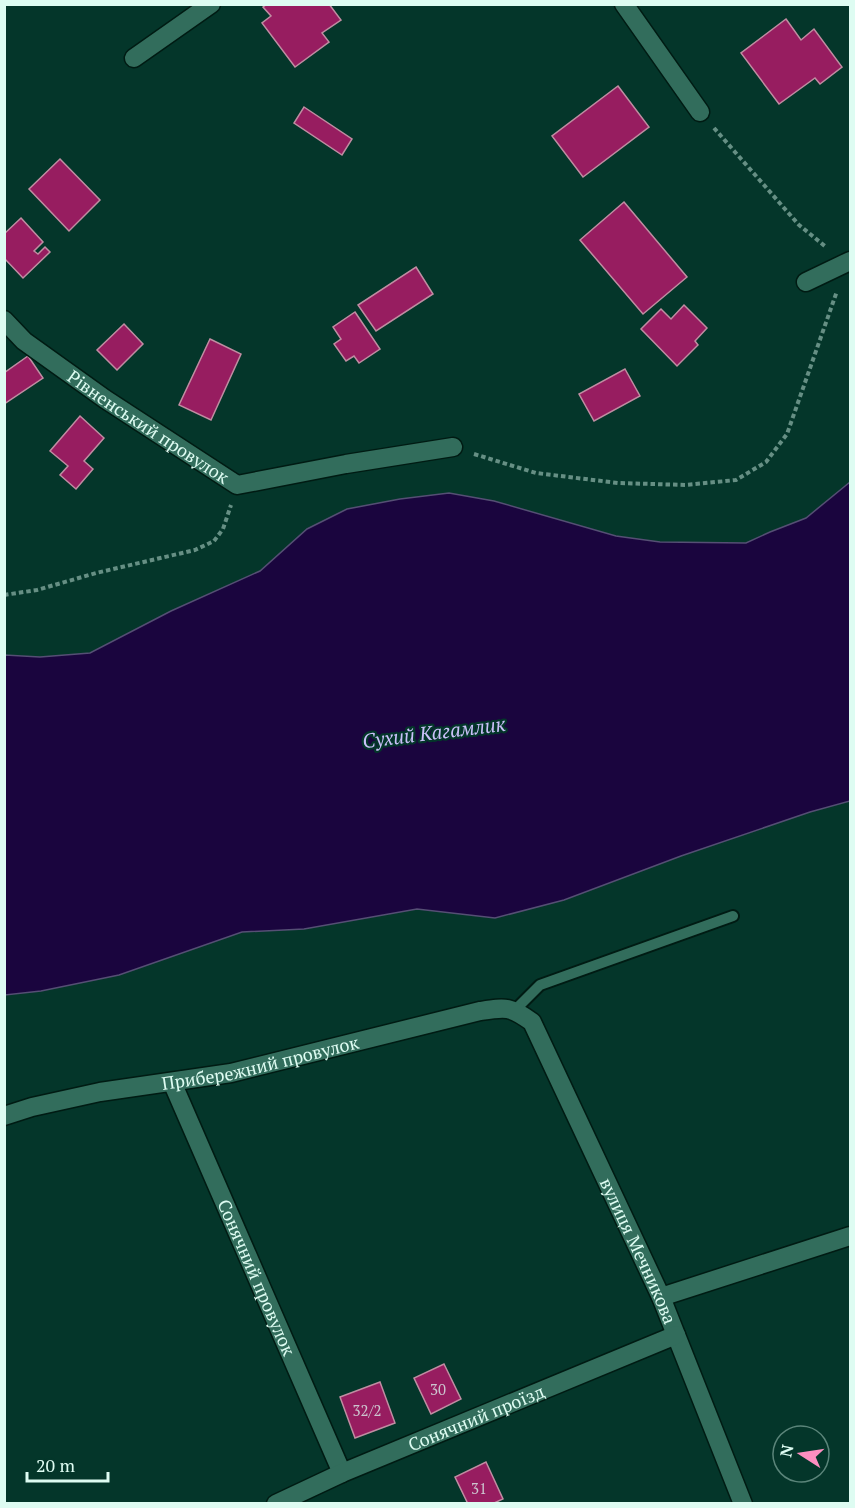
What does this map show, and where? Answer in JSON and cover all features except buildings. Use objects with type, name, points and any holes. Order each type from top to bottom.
[{"type":"street","points":[[134,58],[211,4]]},
{"type":"street","points":[[624,4],[700,112]]},
{"type":"street","points":[[806,282],[848,262]]},
{"type":"street","name":"Рівненський провулок","points":[[4,320],[24,341],[105,399],[237,485],[453,447]]},
{"type":"street","name":"Прибережний провулок","points":[[4,1116],[32,1107],[100,1092],[231,1073],[480,1011],[501,1008],[515,1010]]},
{"type":"street","name":"вулиця Мечникова","points":[[515,1010],[532,1022],[661,1297],[743,1503]]},
{"type":"street","name":"Сонячний провулок","points":[[172,1082],[342,1473]]},
{"type":"street","points":[[661,1297],[850,1236]]},
{"type":"street","name":"Сонячний проїзд","points":[[276,1503],[342,1473],[676,1335]]},
{"type":"lane","points":[[515,1010],[540,984],[733,916]]},
{"type":"path","points":[[453,447],[536,473],[618,483],[686,486],[736,480],[766,462],[787,434],[848,262],[799,225],[700,112]]},
{"type":"path","points":[[4,595],[37,590],[96,573],[195,550],[214,541],[223,529],[237,485]]},
{"type":"water","name":"Сухий Кагамлик","points":[[850,482],[850,801],[810,812],[681,856],[564,900],[495,918],[417,909],[304,929],[242,932],[119,975],[41,991],[5,995],[5,655],[40,657],[90,653],[171,611],[260,571],[307,529],[347,509],[449,493],[494,501],[616,536],[660,542],[746,543],[806,518]]}]
